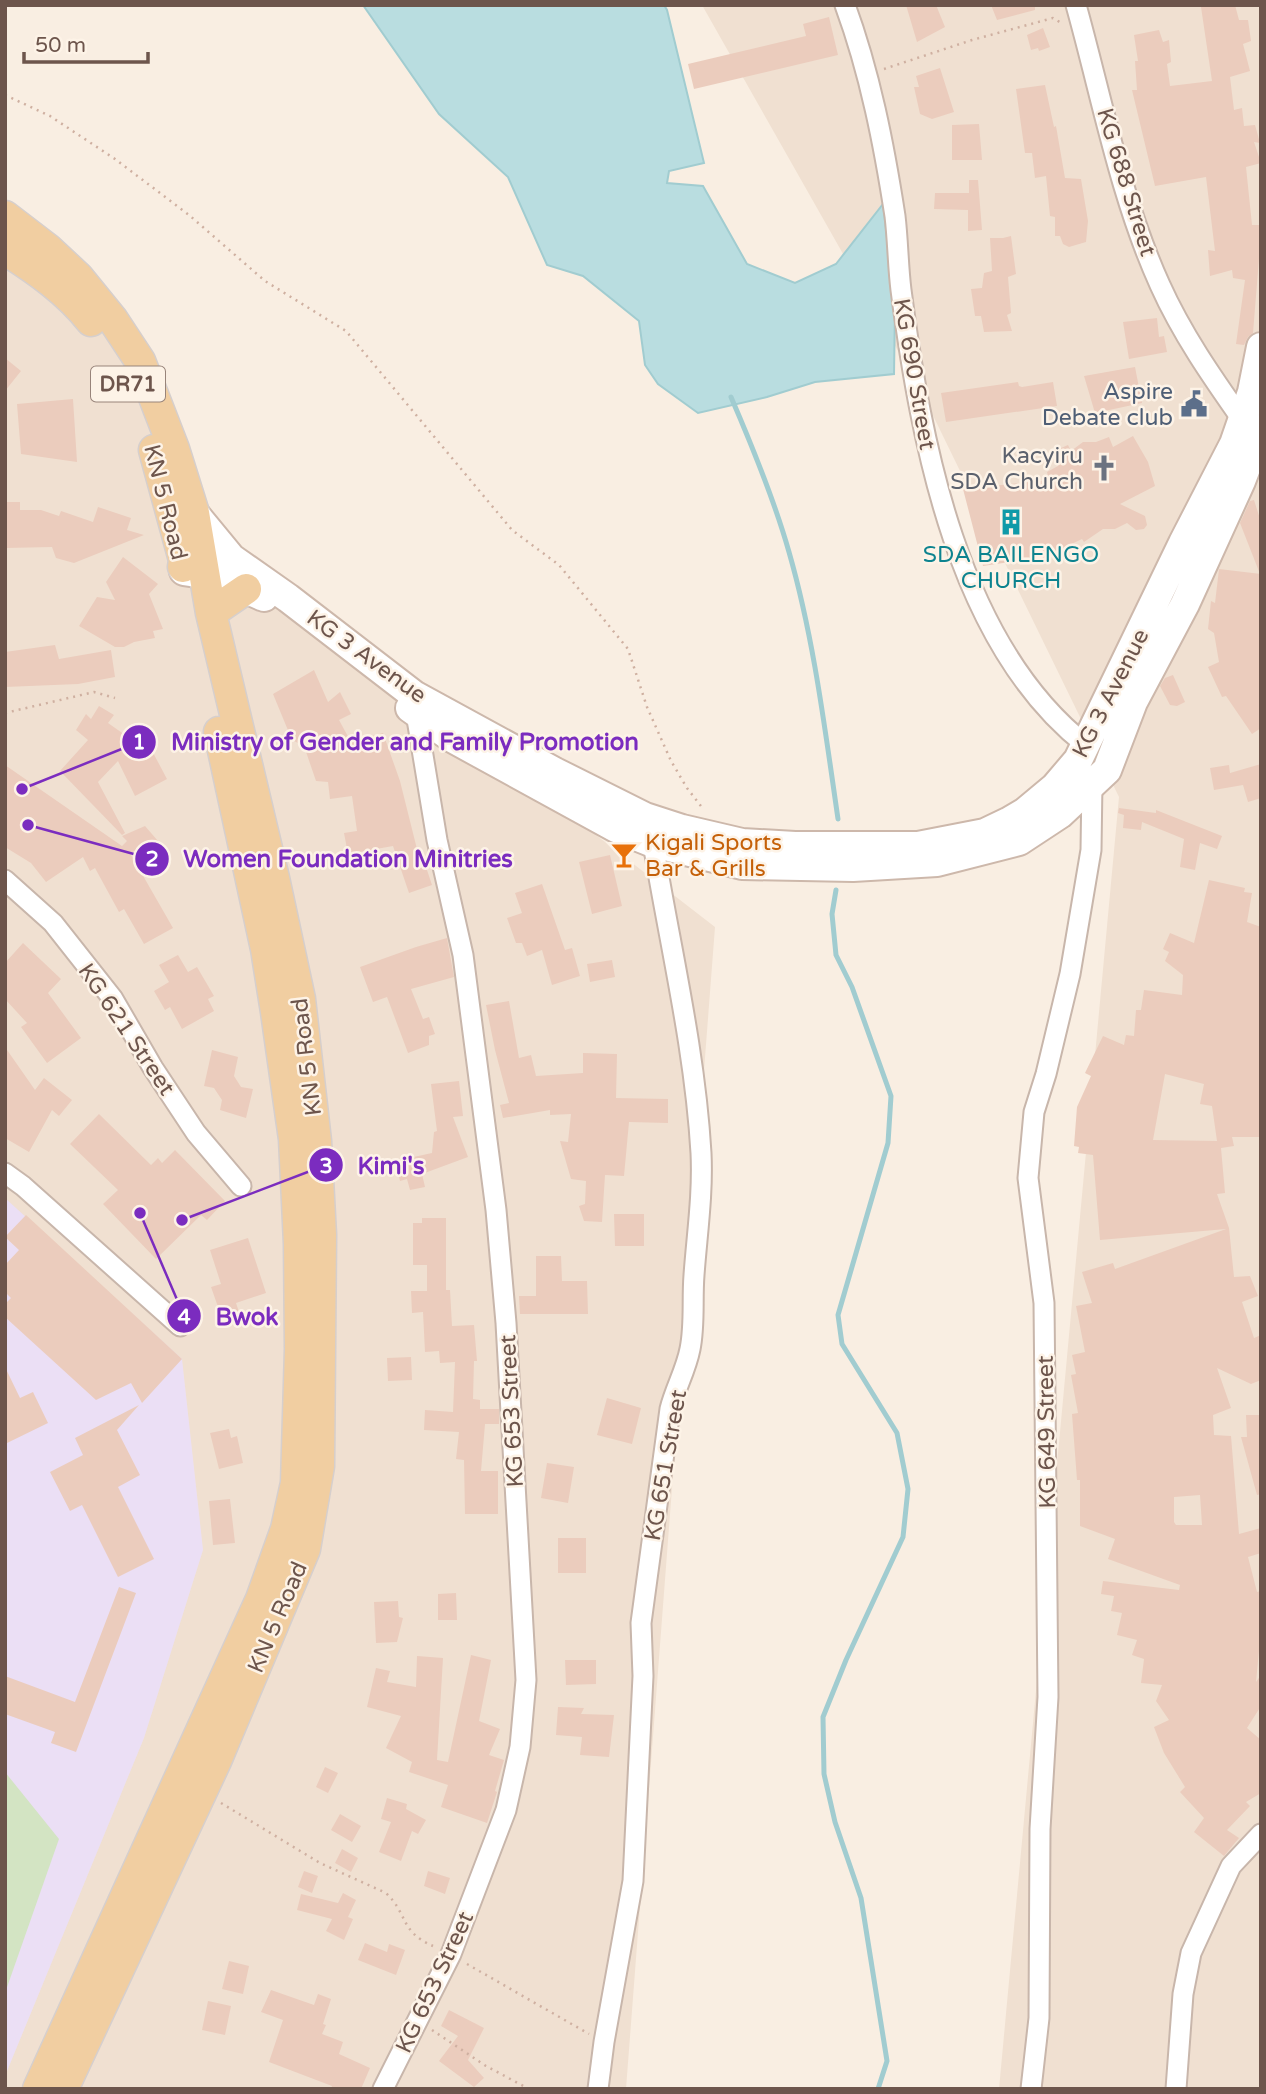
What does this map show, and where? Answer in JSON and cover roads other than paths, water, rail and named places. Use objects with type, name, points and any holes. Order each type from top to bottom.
[{"type":"main road","name":"KN 5 Road","points":[[5,216],[48,249],[78,277],[113,320],[140,361],[174,449],[194,513],[190,568],[211,613],[275,878],[300,999],[316,1141],[321,1235],[320,1466],[305,1549],[201,1791],[63,2089]]},
{"type":"main road","name":"KN 5 Road","points":[[5,250],[77,303],[122,367],[151,438],[190,568],[266,949],[294,1139],[299,1244],[300,1336],[296,1483],[286,1529],[261,1598],[38,2089]]},
{"type":"main road","name":"KG 3 Avenue","points":[[190,568],[232,581],[271,600],[416,713],[464,745],[616,828],[653,844],[742,865],[853,867],[937,862],[1019,842],[1060,814],[1107,770],[1133,702],[1255,469],[1252,392],[1261,347]]},
{"type":"main road","name":"KG 3 Avenue","points":[[194,513],[230,558],[288,598],[414,695],[555,772],[645,817],[711,837],[742,843],[918,846],[985,833],[1025,811],[1055,787],[1078,760],[1234,444],[1252,425]]},
{"type":"main road","points":[[211,613],[246,589]]},
{"type":"street","name":"KG 690 Street","points":[[845,5],[867,73],[895,217],[902,300],[919,409],[930,461],[962,562],[989,623],[1029,689],[1048,712],[1086,745]]},
{"type":"street","name":"KG 688 Street","points":[[1076,5],[1133,217],[1160,285],[1193,349],[1252,425]]},
{"type":"street","name":"KG 653 Street","points":[[383,2089],[451,1954],[506,1810],[520,1747],[526,1680],[506,1323],[496,1210],[463,954],[437,840],[416,713]]},
{"type":"street","name":"KG 649 Street","points":[[1031,2089],[1040,2018],[1041,1829],[1048,1697],[1048,1613],[1044,1303],[1028,1178],[1034,1112],[1070,974],[1091,850],[1092,782]]},
{"type":"street","name":"KG 651 Street","points":[[598,2089],[632,1881],[643,1676],[641,1623],[670,1409],[690,1353],[700,1220],[701,1152],[694,1086],[653,844]]},
{"type":"street","name":"KG 621 Street","points":[[5,880],[53,923],[113,999],[153,1068],[196,1133],[241,1186]]},
{"type":"street","points":[[5,1173],[180,1326]]},
{"type":"street","points":[[1175,2089],[1183,1994],[1191,1953],[1231,1866],[1261,1834]]},
{"type":"water","points":[[363,5],[664,5],[704,163],[669,171],[667,183],[703,186],[747,264],[795,283],[836,264],[883,204],[895,306],[894,374],[815,382],[767,397],[698,413],[658,384],[645,365],[639,321],[583,276],[547,265],[508,177],[439,114]]},
{"type":"waterway","points":[[731,397],[770,493],[798,585],[818,685],[838,819]]},
{"type":"waterway","points":[[836,890],[832,914],[836,955],[852,987],[891,1096],[888,1143],[838,1315],[842,1344],[897,1433],[908,1489],[903,1537],[846,1660],[823,1717],[824,1774],[835,1822],[861,1898],[887,2061],[878,2089]]},
{"type":"place","name":"Aspire Debate club","points":[[1194,404]]},
{"type":"place","name":"Kacyiru SDA Church","points":[[1104,468]]},
{"type":"place","name":"SDA BAILENGO CHURCH","points":[[1011,522]]},
{"type":"place","name":"Ministry of Gender and Family Promotion","points":[[22,789]]},
{"type":"place","name":"Women Foundation Minitries","points":[[28,825]]},
{"type":"place","name":"Kigali Sports Bar & Grills","points":[[624,855]]},
{"type":"place","name":"Bwok","points":[[140,1213]]},
{"type":"place","name":"Kimi's","points":[[182,1220]]}]
